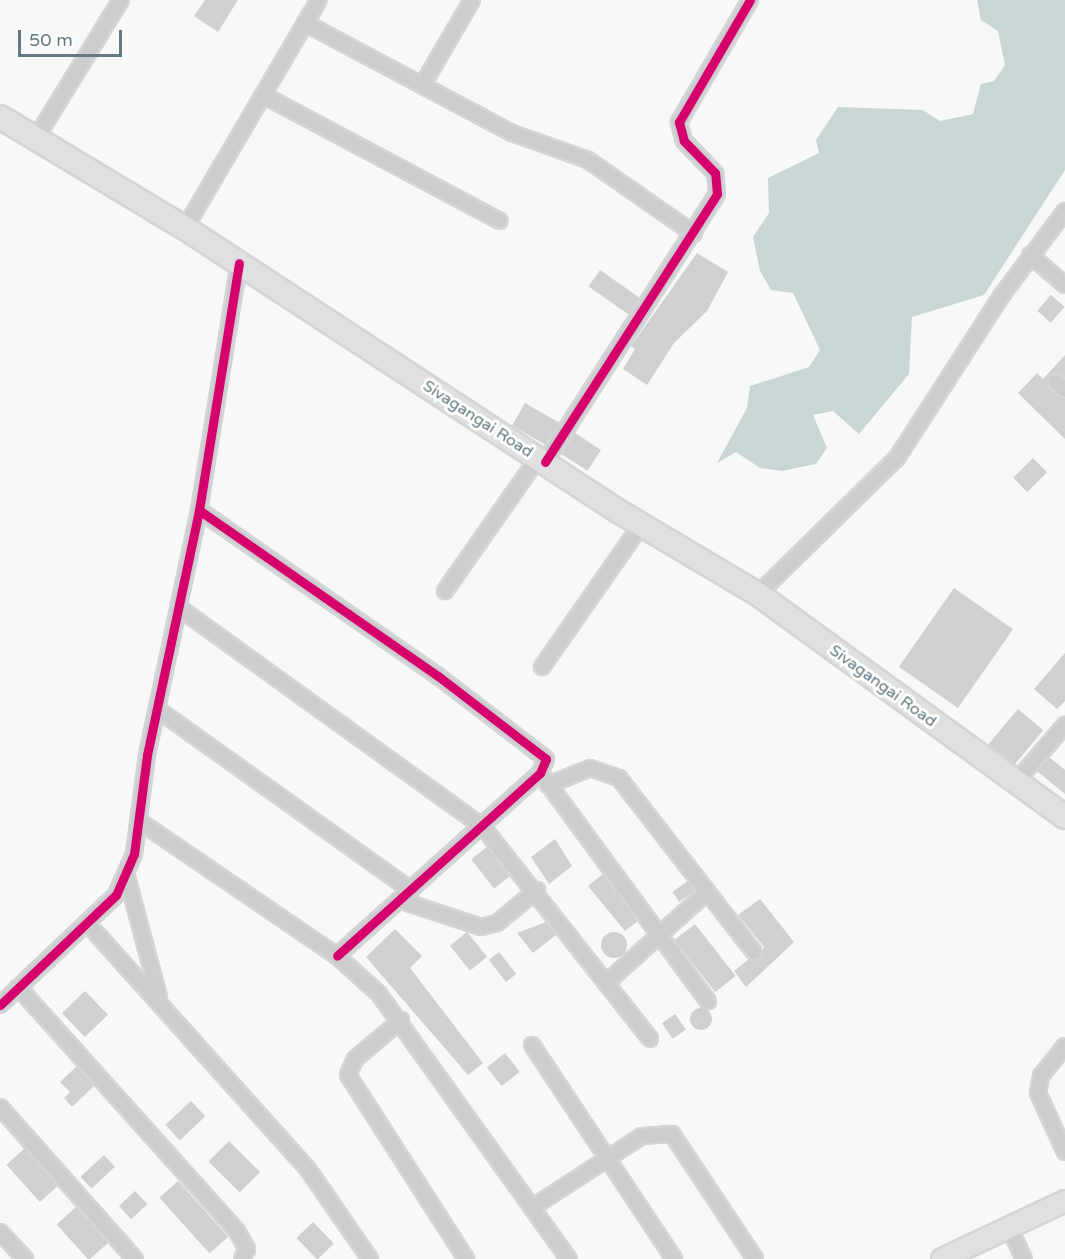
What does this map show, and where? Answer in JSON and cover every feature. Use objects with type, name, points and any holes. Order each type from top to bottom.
[{"type":"main road","name":"Sivagangai Road","points":[[0,117],[186,228],[641,525],[758,594],[1014,783],[1065,817]]},
{"type":"street","points":[[36,138],[121,0]]},
{"type":"street","points":[[186,228],[319,0]]},
{"type":"street","points":[[423,84],[472,0]]},
{"type":"street","points":[[445,591],[542,460],[694,234],[719,183],[684,141],[679,122],[750,0]]},
{"type":"street","points":[[305,23],[513,133],[588,160],[694,234]]},
{"type":"street","points":[[263,95],[500,221]]},
{"type":"street","points":[[758,594],[897,458],[1030,255],[1065,211]]},
{"type":"street","points":[[1030,255],[1065,285]]},
{"type":"street","points":[[162,1005],[127,877],[139,821],[157,708],[199,510],[239,263]]},
{"type":"street","points":[[199,510],[541,750],[546,759],[544,779],[657,937],[708,1001]]},
{"type":"street","points":[[542,667],[641,525]]},
{"type":"street","points":[[178,607],[482,826],[537,890],[650,1039]]},
{"type":"street","points":[[157,708],[411,890]]},
{"type":"street","points":[[1014,783],[1065,724]]},
{"type":"street","points":[[337,956],[482,826],[544,779],[590,768],[619,778],[754,952]]},
{"type":"street","points":[[139,821],[337,956],[401,1020],[569,1259]]},
{"type":"street","points":[[0,1005],[87,922],[127,877]]},
{"type":"street","points":[[399,900],[481,927],[497,923],[537,890]]},
{"type":"street","points":[[606,983],[707,892]]},
{"type":"street","points":[[87,922],[307,1168],[370,1259]]},
{"type":"street","points":[[18,987],[237,1231],[247,1249],[242,1259]]},
{"type":"street","points":[[401,1020],[355,1059],[348,1075],[466,1259]]},
{"type":"street","points":[[532,1046],[609,1157],[674,1259]]},
{"type":"street","points":[[1065,1046],[1041,1076],[1038,1093],[1065,1152]]},
{"type":"street","points":[[0,1107],[135,1259]]},
{"type":"street","points":[[533,1207],[642,1136],[672,1134],[755,1259]]},
{"type":"street","points":[[942,1259],[1065,1201]]},
{"type":"street","points":[[1009,1227],[1024,1259]]},
{"type":"street","points":[[0,1232],[25,1259]]},
{"type":"shaded area","points":[[977,0],[1065,0],[1065,170],[984,295],[912,317],[909,374],[859,434],[833,411],[813,415],[827,448],[816,464],[782,471],[760,468],[736,452],[717,463],[747,408],[750,386],[809,367],[820,350],[793,293],[771,290],[760,271],[753,237],[769,213],[768,178],[819,153],[816,140],[838,107],[923,110],[940,121],[973,114],[981,84],[994,81],[1005,65],[998,31],[981,20]]},
{"type":"building","points":[[205,0],[238,0],[218,32],[194,16]]},
{"type":"building","points":[[697,253],[728,272],[707,311],[674,343],[647,385],[623,369],[635,349],[631,346]]},
{"type":"building","points":[[600,270],[640,298],[629,314],[589,286]]},
{"type":"building","points":[[1051,295],[1065,307],[1051,323],[1037,311]]},
{"type":"building","points":[[1065,355],[1065,378],[1054,373],[1047,381],[1065,399],[1065,439],[1018,393],[1037,373],[1043,379]]},
{"type":"building","points":[[525,403],[559,422],[546,445],[512,426]]},
{"type":"building","points":[[575,433],[601,450],[587,471],[561,454]]},
{"type":"building","points":[[1033,458],[1047,472],[1027,492],[1013,478]]},
{"type":"building","points":[[954,588],[1013,629],[958,708],[899,667]]},
{"type":"building","points":[[1065,653],[1065,701],[1057,709],[1034,689]]},
{"type":"building","points":[[1018,709],[1043,730],[1014,765],[988,744]]},
{"type":"building","points":[[1049,757],[1065,770],[1065,794],[1037,771]]},
{"type":"building","points":[[555,839],[572,866],[549,884],[531,857]]},
{"type":"building","points":[[487,847],[510,876],[494,888],[471,859]]},
{"type":"building","points":[[603,874],[638,921],[625,931],[588,886]]},
{"type":"building","points":[[688,881],[695,891],[679,902],[672,892]]},
{"type":"building","points":[[760,899],[794,942],[746,987],[734,971],[749,959],[760,959],[764,947],[738,915]]},
{"type":"building","points":[[546,922],[556,935],[533,953],[517,933]]},
{"type":"building","points":[[695,924],[736,976],[715,992],[675,940]]},
{"type":"building","points":[[395,929],[422,956],[410,968],[483,1063],[468,1075],[366,957]]},
{"type":"building","points":[[467,932],[487,957],[470,971],[450,946]]},
{"type":"building","points":[[614,932],[624,935],[627,945],[624,955],[614,958],[604,955],[601,945],[604,935]]},
{"type":"building","points":[[499,952],[516,974],[506,982],[489,960]]},
{"type":"building","points":[[85,991],[108,1015],[85,1037],[62,1013]]},
{"type":"building","points":[[701,1008],[709,1011],[712,1019],[709,1027],[701,1030],[693,1027],[690,1019],[693,1011]]},
{"type":"building","points":[[675,1014],[686,1030],[673,1039],[662,1023]]},
{"type":"building","points":[[505,1053],[520,1072],[502,1086],[487,1067]]},
{"type":"building","points":[[77,1066],[94,1086],[72,1107],[64,1098],[70,1092],[60,1082]]},
{"type":"building","points":[[191,1101],[205,1116],[180,1140],[165,1125]]},
{"type":"building","points":[[229,1141],[260,1172],[240,1193],[208,1162]]},
{"type":"building","points":[[25,1148],[58,1185],[40,1202],[6,1165]]},
{"type":"building","points":[[104,1155],[115,1167],[92,1189],[81,1177]]},
{"type":"building","points":[[178,1181],[228,1237],[210,1253],[159,1198]]},
{"type":"building","points":[[135,1191],[147,1204],[131,1219],[119,1206]]},
{"type":"building","points":[[76,1207],[108,1243],[88,1259],[57,1224]]},
{"type":"building","points":[[313,1222],[334,1244],[317,1259],[296,1238]]},
{"type":"cycle path","points":[[545,462],[717,194],[715,173],[684,141],[679,122],[750,0]]},
{"type":"cycle path","points":[[0,1005],[116,895],[134,854],[147,755],[199,510],[239,263]]},
{"type":"cycle path","points":[[199,510],[438,676],[546,759],[540,773],[337,956]]}]
